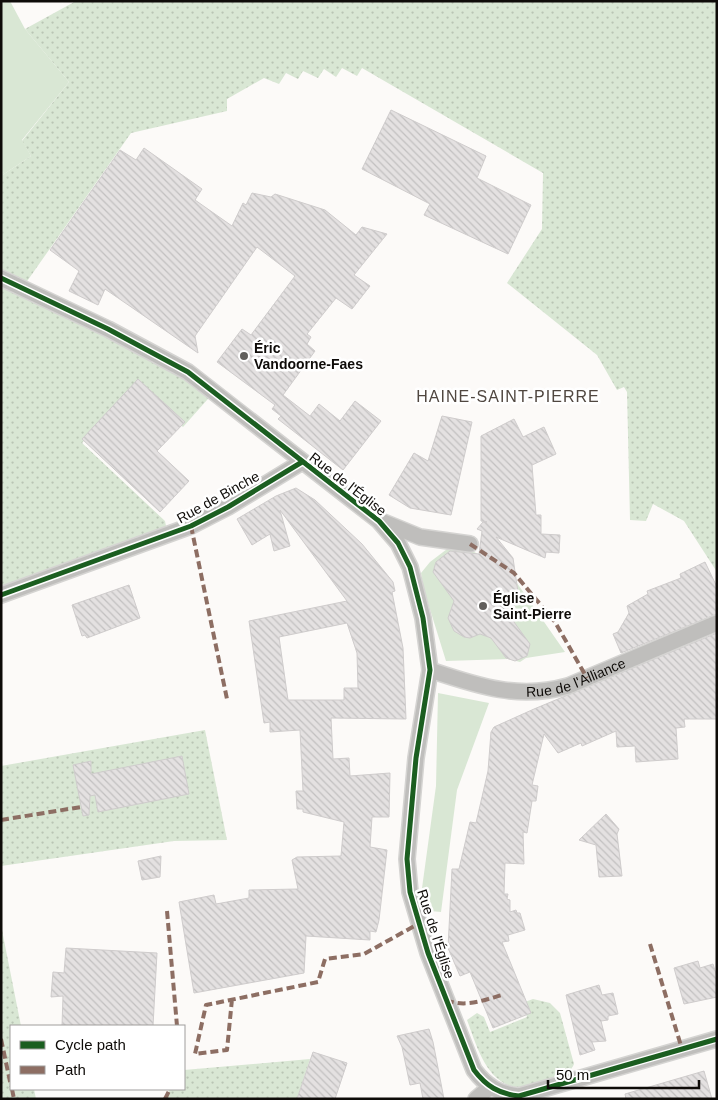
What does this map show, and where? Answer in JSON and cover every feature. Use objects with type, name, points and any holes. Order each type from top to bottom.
[{"type":"street","name":"Rue de l'Église","points":[[1,278],[108,329],[188,372],[379,521],[398,543],[410,567],[423,618],[430,670],[414,786],[407,860],[410,892],[428,952],[474,1070],[490,1087]]},
{"type":"street","name":"Rue de Binche","points":[[1,595],[192,526],[228,507],[302,462]]},
{"type":"street","name":"Rue de l'Église","points":[[379,521],[420,537],[470,544]]},
{"type":"street","name":"Rue de l'Alliance","points":[[430,670],[497,691],[548,691],[568,686],[717,623]]},
{"type":"street","points":[[476,1099],[490,1087],[505,1094],[519,1096],[534,1093],[717,1039]]},
{"type":"green space","points":[[10,1],[25,29],[69,82],[22,140],[31,156],[1,176],[1,3]]},
{"type":"green space","points":[[76,1],[717,1],[717,572],[684,521],[653,504],[646,521],[630,520],[627,392],[624,387],[617,390],[597,355],[507,283],[542,229],[543,173],[362,68],[357,76],[342,68],[336,77],[324,69],[318,78],[303,71],[298,79],[286,73],[279,84],[264,78],[227,99],[227,111],[131,133],[23,287],[215,391],[183,427],[137,384],[82,443],[165,521],[168,536],[1,595],[1,176],[31,156],[22,141],[69,82],[25,29]]},
{"type":"green space","points":[[451,546],[471,550],[510,573],[565,652],[526,658],[520,662],[508,659],[446,661],[424,590],[421,573],[430,562]]},
{"type":"green space","points":[[438,693],[489,703],[457,790],[441,912],[419,910],[436,786]]},
{"type":"green space","points":[[205,730],[227,840],[174,841],[1,866],[1,766]]},
{"type":"green space","points":[[1,925],[21,1025],[10,1025],[10,1090],[34,1090],[36,1099],[1,1099]]},
{"type":"green space","points":[[533,999],[550,1003],[560,1013],[574,1064],[566,1074],[527,1087],[515,1087],[496,1077],[489,1069],[478,1050],[467,1020],[477,1013],[484,1017],[490,1032],[527,1017],[522,1003]]},
{"type":"green space","points":[[310,1059],[297,1099],[165,1099],[170,1090],[185,1090],[185,1070]]},
{"type":"building","points":[[391,110],[486,156],[477,178],[531,205],[508,254],[424,215],[430,204],[362,169]]},
{"type":"building","points":[[144,148],[202,189],[195,200],[232,226],[243,203],[246,205],[252,193],[271,197],[275,194],[325,210],[356,235],[362,227],[387,234],[354,275],[370,286],[352,309],[336,298],[307,334],[311,337],[307,344],[315,351],[283,395],[310,416],[319,404],[340,421],[355,401],[381,421],[343,470],[278,419],[281,416],[272,409],[275,405],[217,362],[242,329],[251,335],[295,276],[257,247],[195,336],[198,353],[105,289],[98,305],[69,291],[79,271],[50,250],[120,150],[136,160]]},
{"type":"building","points":[[138,379],[185,422],[157,451],[189,481],[160,512],[82,439]]},
{"type":"building","points":[[442,416],[472,422],[451,515],[410,508],[389,495],[414,453],[428,461]]},
{"type":"building","points":[[514,419],[523,437],[544,427],[556,454],[532,465],[536,515],[541,515],[541,534],[560,535],[559,553],[546,552],[545,558],[496,537],[513,558],[519,599],[512,609],[514,622],[530,644],[527,656],[515,661],[506,658],[491,638],[480,634],[470,638],[464,637],[454,631],[448,618],[454,601],[433,572],[436,562],[450,551],[479,554],[482,531],[477,529],[483,522],[487,522],[481,521],[481,436]]},
{"type":"building","points":[[296,488],[315,500],[362,544],[393,582],[395,591],[392,592],[403,648],[406,719],[331,718],[333,759],[349,758],[350,776],[390,773],[389,817],[372,817],[370,847],[387,850],[379,920],[376,932],[370,931],[370,940],[306,936],[304,973],[194,993],[179,902],[214,895],[216,904],[249,898],[249,890],[298,889],[292,860],[297,857],[341,856],[344,822],[303,812],[303,809],[297,809],[296,791],[303,791],[300,730],[270,732],[270,722],[264,723],[249,621],[347,601],[280,510],[290,546],[274,551],[270,534],[252,545],[237,519],[276,496]],"holes":[[[347,623],[357,653],[358,688],[344,688],[344,700],[288,700],[279,637]]]},
{"type":"building","points":[[705,562],[717,587],[717,614],[621,653],[613,634],[618,632],[629,613],[627,606],[648,594],[647,591],[681,578],[680,574]]},
{"type":"building","points":[[129,585],[140,618],[87,638],[85,635],[82,636],[72,605]]},
{"type":"building","points":[[717,633],[717,719],[684,719],[685,727],[676,728],[678,759],[636,762],[635,746],[617,747],[616,731],[582,746],[581,743],[558,753],[544,734],[532,785],[538,786],[536,801],[532,801],[527,833],[523,832],[524,864],[505,863],[504,894],[508,894],[507,899],[510,900],[510,912],[516,910],[517,913],[520,913],[525,930],[508,935],[509,941],[502,942],[531,1013],[493,1028],[470,972],[460,976],[448,948],[452,869],[459,869],[470,822],[476,823],[488,771],[491,732],[494,727],[534,709]]},
{"type":"building","points":[[182,756],[189,794],[98,812],[95,795],[90,796],[89,815],[83,816],[73,765],[91,761],[91,774]]},
{"type":"building","points":[[606,814],[619,829],[617,834],[622,876],[599,877],[596,845],[579,840]]},
{"type":"building","points":[[161,856],[160,877],[142,880],[138,861]]},
{"type":"building","points":[[66,948],[157,953],[153,1025],[62,1025],[63,996],[51,997],[53,972],[64,973]]},
{"type":"building","points":[[698,961],[700,968],[713,964],[717,977],[717,997],[684,1004],[674,968]]},
{"type":"building","points":[[599,985],[602,995],[613,993],[618,1014],[608,1016],[608,1020],[601,1021],[606,1041],[592,1042],[595,1050],[580,1055],[566,995]]},
{"type":"building","points":[[429,1029],[444,1099],[423,1099],[420,1083],[410,1085],[402,1047],[397,1036]]},
{"type":"building","points":[[313,1052],[347,1063],[335,1099],[297,1099]]},
{"type":"building","points":[[704,1071],[712,1099],[626,1099],[625,1094]]},
{"type":"marked path","points":[[191,526],[227,699]]},
{"type":"marked path","points":[[470,544],[514,573],[555,622],[587,678]]},
{"type":"marked path","points":[[1,820],[81,807]]},
{"type":"marked path","points":[[167,911],[177,1025]]},
{"type":"marked path","points":[[232,999],[227,1050],[195,1054],[206,1005],[318,982],[325,959],[364,954],[418,924]]},
{"type":"marked path","points":[[650,944],[682,1049]]},
{"type":"marked path","points":[[446,1000],[467,1003],[502,995]]},
{"type":"marked path","points":[[1,1039],[10,1081]]},
{"type":"marked path","points":[[12,1090],[14,1099]]},
{"type":"marked path","points":[[165,1099],[170,1090]]},
{"type":"cycle path","points":[[1,278],[108,329],[188,372],[379,521],[398,543],[410,567],[423,618],[430,670],[416,758],[407,859],[410,892],[428,953],[474,1070],[479,1076],[493,1088],[519,1096],[717,1039]]},
{"type":"cycle path","points":[[1,595],[191,526],[228,507],[302,462]]},
{"type":"place","name":"Éric Vandoorne-Faes","points":[[244,356]]},
{"type":"place","name":"Église Saint-Pierre","points":[[483,606]]},
{"type":"district","name":"HAINE-SAINT-PIERRE","points":[[508,396]]}]
